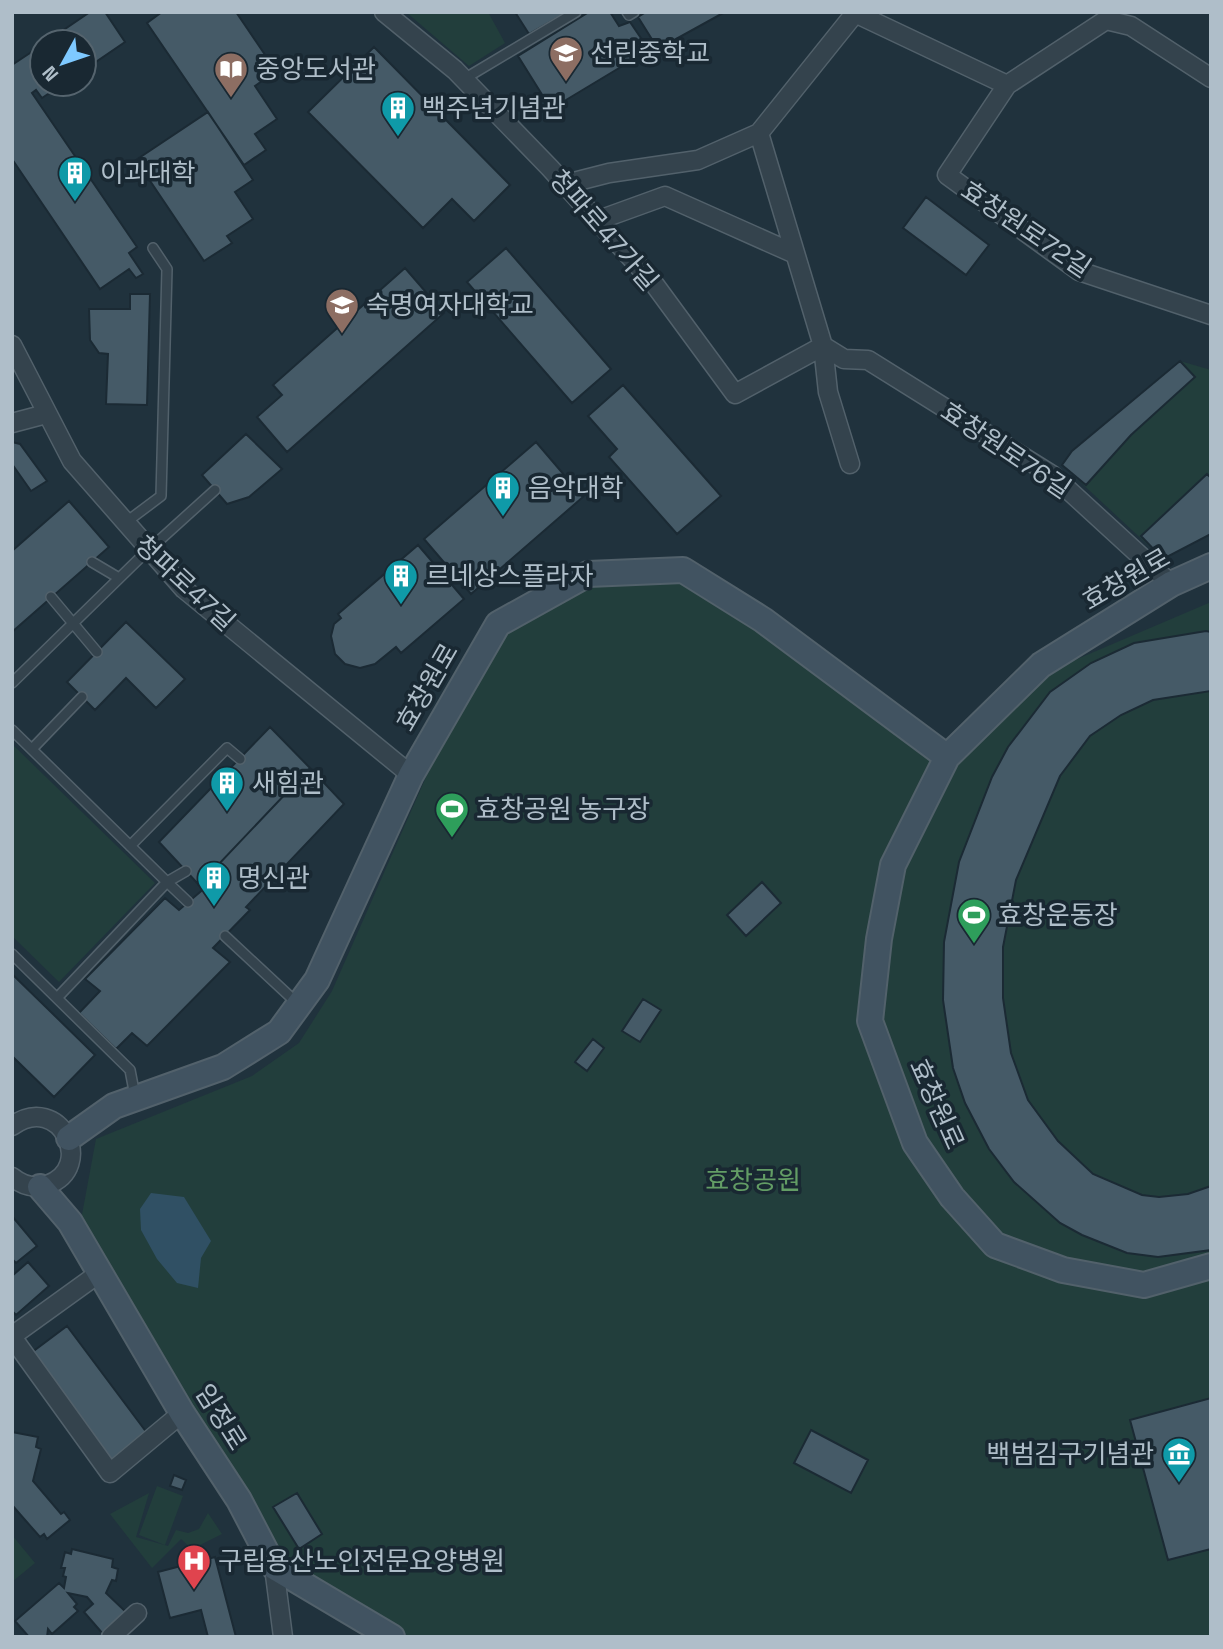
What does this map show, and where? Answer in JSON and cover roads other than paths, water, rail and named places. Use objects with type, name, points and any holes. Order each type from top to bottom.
[{"type":"street","name":"청파로47가길","points":[[384,12],[464,79],[652,281],[734,394],[822,346]]},
{"type":"street","points":[[562,185],[609,173],[698,160],[759,133],[855,13],[1007,85],[1106,20],[1137,19],[1211,78]]},
{"type":"street","name":"효창원로72길","points":[[1007,85],[947,175],[1079,271],[1211,315]]},
{"type":"street","points":[[759,133],[822,346],[828,392],[850,464]]},
{"type":"street","points":[[596,221],[665,196],[795,254]]},
{"type":"street","name":"청파로47길","points":[[12,345],[72,461],[124,524],[184,589],[411,775]]},
{"type":"street","name":"효창원로76길","points":[[822,346],[844,359],[868,360],[1052,475],[1171,584]]},
{"type":"street","points":[[12,424],[46,414]]},
{"type":"street","name":"효창원로","points":[[1211,566],[1171,584],[1041,665],[947,757],[894,866],[879,939],[870,1021],[915,1143],[951,1197],[995,1245],[1063,1269],[1144,1285],[1211,1266]]},
{"type":"street","name":"효창원로","points":[[69,1138],[114,1106],[223,1067],[279,1031],[317,979],[411,775],[498,624],[588,574],[683,570],[763,620],[947,757]]},
{"type":"street","points":[[12,1177],[29,1186],[40,1187],[60,1178],[71,1159],[69,1138],[62,1129],[44,1117],[16,1118]]},
{"type":"street","name":"임정로","points":[[40,1187],[70,1222],[182,1413],[239,1500],[274,1567]]},
{"type":"street","points":[[98,1273],[12,1337],[110,1473],[182,1413]]},
{"type":"street","points":[[274,1567],[283,1637]]},
{"type":"street","points":[[274,1567],[392,1637]]},
{"type":"street","points":[[111,1637],[137,1613]]},
{"type":"lane","points":[[464,79],[576,12]]},
{"type":"lane","points":[[627,12],[629,15],[634,12]]},
{"type":"lane","points":[[124,524],[161,496],[167,269],[153,248]]},
{"type":"lane","points":[[12,683],[148,550],[215,490]]},
{"type":"lane","points":[[92,562],[119,579]]},
{"type":"lane","points":[[51,597],[97,652]]},
{"type":"lane","points":[[32,749],[82,697]]},
{"type":"lane","points":[[12,730],[188,902]]},
{"type":"lane","points":[[130,846],[227,748],[240,759]]},
{"type":"lane","points":[[57,998],[167,882],[186,871]]},
{"type":"lane","points":[[225,936],[299,1005]]},
{"type":"lane","points":[[12,954],[130,1070],[135,1098]]},
{"type":"water","points":[[151,1193],[184,1197],[211,1241],[201,1258],[198,1288],[177,1283],[157,1259],[141,1230],[140,1209]]},
{"type":"place","name":"선린중학교","points":[[566,83]]},
{"type":"place","name":"중앙도서관","points":[[231,99]]},
{"type":"place","name":"백주년기념관","points":[[398,138]]},
{"type":"place","name":"이과대학","points":[[75,203]]},
{"type":"place","name":"숙명여자대학교","points":[[342,335]]},
{"type":"place","name":"음악대학","points":[[503,518]]},
{"type":"place","name":"르네상스플라자","points":[[401,606]]},
{"type":"place","name":"새힘관","points":[[227,813]]},
{"type":"place","name":"효창공원 농구장","points":[[452,839]]},
{"type":"place","name":"명신관","points":[[214,908]]},
{"type":"place","name":"효창운동장","points":[[974,945]]},
{"type":"place","name":"백범김구기념관","points":[[1179,1484]]},
{"type":"place","name":"구립용산노인전문요양병원","points":[[194,1591]]},
{"type":"park label","name":"효창공원","points":[[753,1180]]}]
